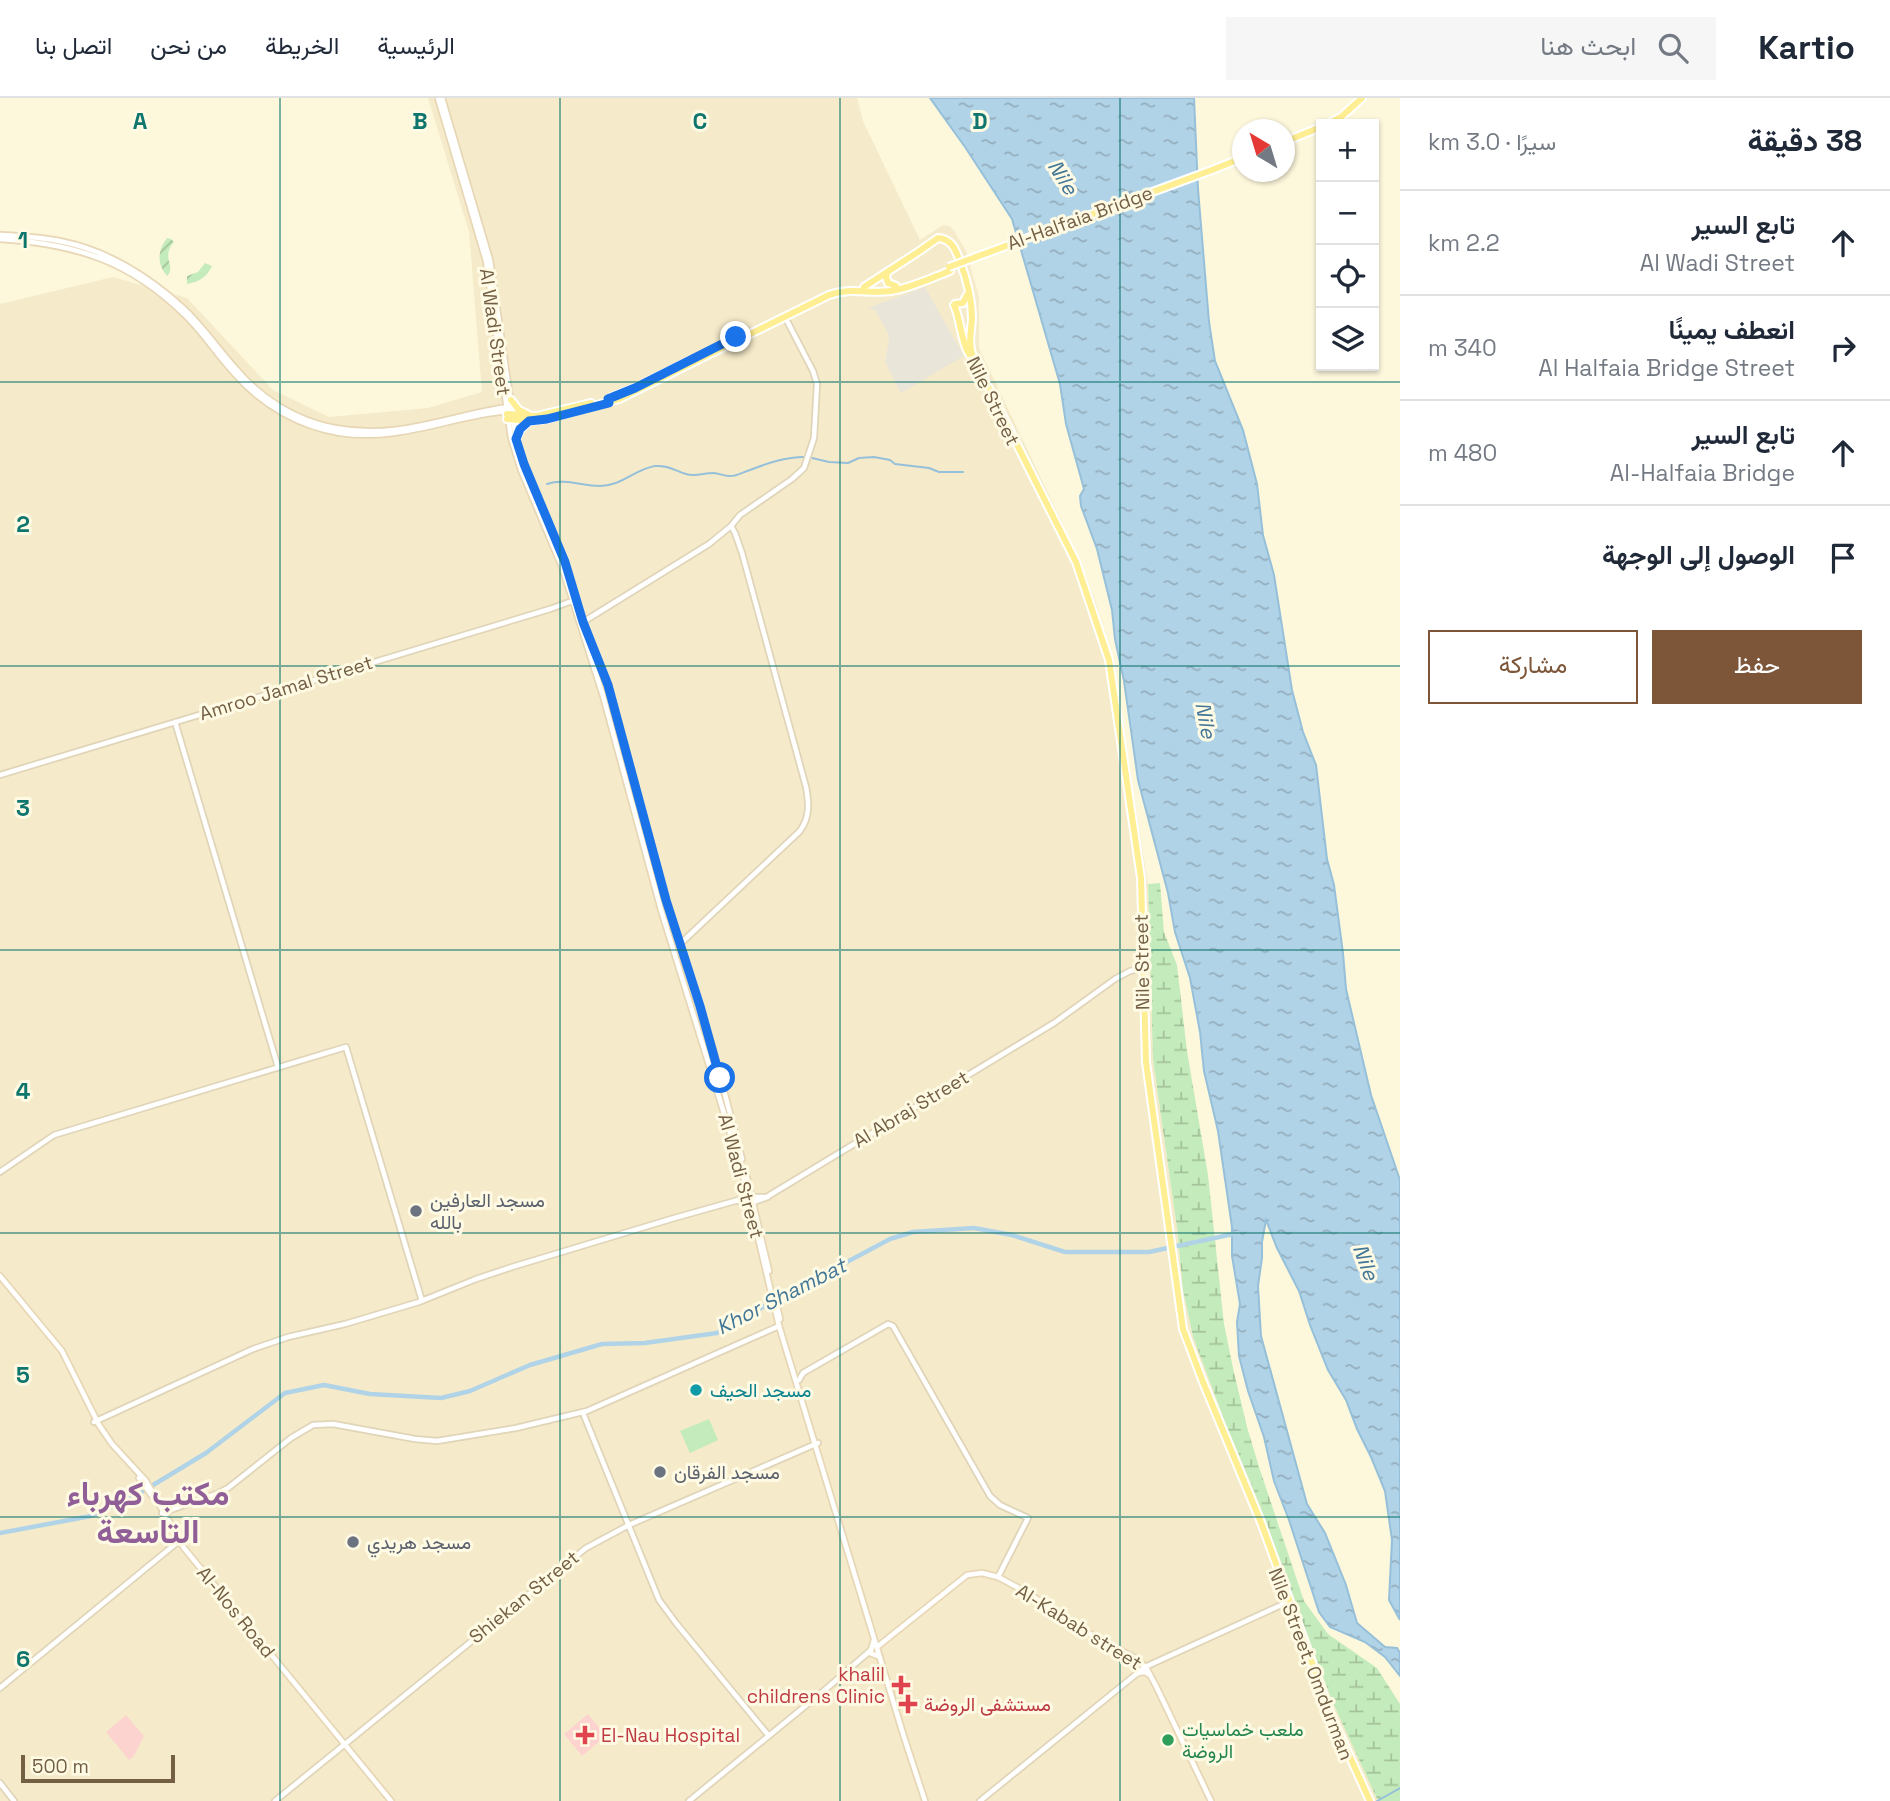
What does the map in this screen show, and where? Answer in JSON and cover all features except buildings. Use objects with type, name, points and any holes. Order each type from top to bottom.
[{"type":"main road","points":[[1337,119],[1367,98]]},
{"type":"main road","points":[[1341,119],[1360,101]]},
{"type":"main road","points":[[1295,140],[1316,131]]},
{"type":"main road","name":"Al-Halfaia Bridge","points":[[898,288],[1232,164]]},
{"type":"main road","points":[[864,287],[935,239],[941,238],[949,243]]},
{"type":"main road","name":"Nile Street","points":[[949,243],[967,295],[967,341],[970,354],[1076,570],[1105,657],[1116,714]]},
{"type":"main road","name":"Nile Street","points":[[949,243],[955,248],[969,288],[971,351],[1077,565],[1108,660],[1140,889],[1144,1063],[1171,1254]]},
{"type":"main road","points":[[888,272],[887,281],[898,288]]},
{"type":"main road","points":[[616,398],[822,294],[841,287],[898,288]]},
{"type":"main road","points":[[509,410],[530,419],[547,419],[608,401],[650,386],[829,295],[841,291],[881,292],[898,288]]},
{"type":"main road","points":[[967,295],[963,303],[955,304],[965,347],[970,354]]},
{"type":"main road","points":[[509,410],[519,410],[530,419]]},
{"type":"main road","points":[[516,439],[520,429],[530,419]]},
{"type":"main road","name":"Nile Street, Omdurman","points":[[1171,1254],[1178,1319],[1184,1342],[1259,1523],[1310,1659],[1327,1714],[1369,1800]]},
{"type":"street","name":"Al Wadi Street","points":[[440,98],[490,260],[517,461],[565,562],[583,622],[608,685],[666,899],[713,1049],[776,1307],[817,1445]]},
{"type":"street","points":[[0,237],[67,243],[96,252],[132,270],[182,307],[253,389],[273,403],[324,426],[380,435],[509,410]]},
{"type":"street","points":[[583,622],[716,539],[740,515],[802,471],[813,444],[817,380],[785,317]]},
{"type":"street","points":[[494,409],[501,404],[509,410]]},
{"type":"street","points":[[357,433],[407,429],[494,409],[509,410]]},
{"type":"street","name":"Al Wadi Street","points":[[509,410],[524,464],[562,567],[603,696],[657,896],[751,1200]]},
{"type":"street","points":[[680,944],[771,859],[804,824],[808,809],[806,788],[742,553],[731,526]]},
{"type":"street","name":"Amroo Jamal Street","points":[[0,775],[572,601]]},
{"type":"street","points":[[175,722],[278,1067]]},
{"type":"street","points":[[626,778],[629,779],[633,775]]},
{"type":"street","points":[[627,784],[635,783]]},
{"type":"street","points":[[804,824],[811,822]]},
{"type":"street","points":[[657,896],[664,891]]},
{"type":"street","points":[[657,896],[666,899]]},
{"type":"street","name":"Al Abraj Street","points":[[95,1421],[253,1349],[422,1301],[530,1261],[737,1201],[768,1196],[1054,1023],[1115,979],[1143,968]]},
{"type":"street","points":[[685,986],[692,984]]},
{"type":"street","points":[[687,993],[695,992]]},
{"type":"street","points":[[0,1172],[54,1135],[346,1047],[422,1301]]},
{"type":"street","name":"Al-Nos Road","points":[[0,1278],[57,1349],[104,1438],[145,1482],[180,1543],[389,1801]]},
{"type":"street","name":"Al Wadi Street","points":[[776,1307],[779,1326],[924,1801]]},
{"type":"street","points":[[799,1380],[803,1373],[888,1324],[893,1326],[990,1496],[1000,1505],[1028,1518],[998,1577]]},
{"type":"street","points":[[163,1512],[228,1488],[291,1438],[313,1425],[333,1423],[437,1441],[522,1426],[583,1413],[779,1326]]},
{"type":"street","points":[[796,1371],[803,1373]]},
{"type":"street","points":[[583,1413],[658,1597],[769,1736]]},
{"type":"street","name":"Shiekan Street","points":[[275,1801],[599,1539],[817,1445]]},
{"type":"street","points":[[0,1688],[180,1543]]},
{"type":"street","name":"Al-Kabab street","points":[[876,1642],[884,1641],[964,1577],[982,1573],[998,1577],[1028,1593],[1099,1640],[1137,1659],[1145,1667],[1211,1801]]},
{"type":"street","points":[[981,1801],[1145,1667],[1288,1602]]},
{"type":"street","points":[[689,1801],[870,1652],[876,1642],[884,1641],[880,1656],[870,1652]]},
{"type":"street","points":[[1138,1673],[1145,1672],[1150,1676]]},
{"type":"street","points":[[0,1783],[15,1801]]},
{"type":"shaded area","points":[[428,98],[857,98],[863,121],[920,240],[943,225],[950,226],[966,251],[979,297],[979,348],[1080,560],[1096,603],[1112,660],[1148,884],[1153,1060],[1183,1290],[1193,1337],[1259,1503],[1332,1701],[1378,1801],[0,1801],[0,304],[113,277],[187,298],[273,390],[329,417],[428,408],[482,392],[469,232]]},
{"type":"shaded area","points":[[925,287],[964,356],[901,393],[885,362],[888,333],[875,310],[868,308]]},
{"type":"shaded area","name":"El-Nau Hospital","points":[[588,1714],[606,1736],[582,1756],[564,1734]]},
{"type":"shaded area","points":[[126,1715],[144,1736],[134,1756],[129,1760],[106,1732]]},
{"type":"green space","points":[[167,238],[174,242],[168,253],[170,273],[167,276],[161,267],[160,257],[161,248]]},
{"type":"green space","points":[[205,263],[212,266],[208,273],[187,284],[187,276],[198,272]]},
{"type":"green space","points":[[1160,883],[1164,932],[1177,965],[1187,1051],[1208,1175],[1224,1324],[1247,1427],[1304,1601],[1328,1634],[1377,1668],[1400,1704],[1400,1801],[1378,1801],[1332,1701],[1259,1503],[1193,1337],[1183,1290],[1153,1060],[1148,884]]},
{"type":"green space","points":[[709,1419],[718,1440],[690,1453],[680,1431]]},
{"type":"water","name":"Nile","points":[[930,98],[1194,98],[1198,189],[1209,322],[1215,361],[1243,430],[1257,484],[1263,535],[1274,575],[1292,690],[1303,732],[1316,765],[1346,989],[1371,1095],[1400,1180],[1400,1620],[1389,1600],[1392,1540],[1385,1491],[1346,1400],[1328,1370],[1299,1291],[1266,1220],[1258,1286],[1261,1336],[1307,1504],[1325,1533],[1346,1585],[1357,1623],[1385,1647],[1397,1648],[1400,1653],[1400,1676],[1385,1657],[1365,1642],[1330,1627],[1319,1612],[1274,1481],[1264,1437],[1239,1356],[1237,1322],[1240,1304],[1232,1256],[1232,1227],[1218,1131],[1204,1071],[1190,978],[1175,932],[1168,893],[1138,780],[1112,610],[1097,549],[1081,506],[1080,496],[1084,489],[1066,424],[1060,384],[1012,219]]},
{"type":"waterway","points":[[547,484],[560,482],[608,485],[655,466],[668,467],[689,475],[713,473],[732,476],[778,460],[807,457]]},
{"type":"waterway","points":[[812,458],[848,463],[859,458],[874,457],[939,472],[963,472]]},
{"type":"waterway","name":"Khor Shambat","points":[[0,1533],[91,1516],[135,1496],[206,1453],[285,1393],[324,1385],[370,1394],[441,1398],[470,1391],[530,1365],[602,1344],[645,1343],[717,1333],[890,1239],[913,1232],[974,1228],[1012,1235],[1065,1252],[1149,1252],[1238,1233]]},
{"type":"waterway","points":[[1377,1801],[1400,1788]]},
{"type":"place","name":"مسجد العارفين بالله","points":[[416,1211]]},
{"type":"place","name":"مسجد الحيف","points":[[696,1390]]},
{"type":"place","name":"مسجد الفرقان","points":[[660,1472]]},
{"type":"place","name":"مسجد هريدي","points":[[353,1542]]},
{"type":"place","name":"khalil childrens Clinic","points":[[901,1685]]},
{"type":"place","name":"مستشفى الروضة","points":[[908,1704]]},
{"type":"place","name":"El-Nau Hospital","points":[[585,1735]]},
{"type":"place","name":"ملعب خماسيات الروضة","points":[[1168,1740]]},
{"type":"district","name":"مكتب كهرباء التاسعة","points":[[148,1513]]},
{"type":"route","points":[[720,1078],[666,900],[608,685],[583,622],[565,562],[516,439],[520,429],[529,421],[609,403],[608,399],[736,337]]}]
